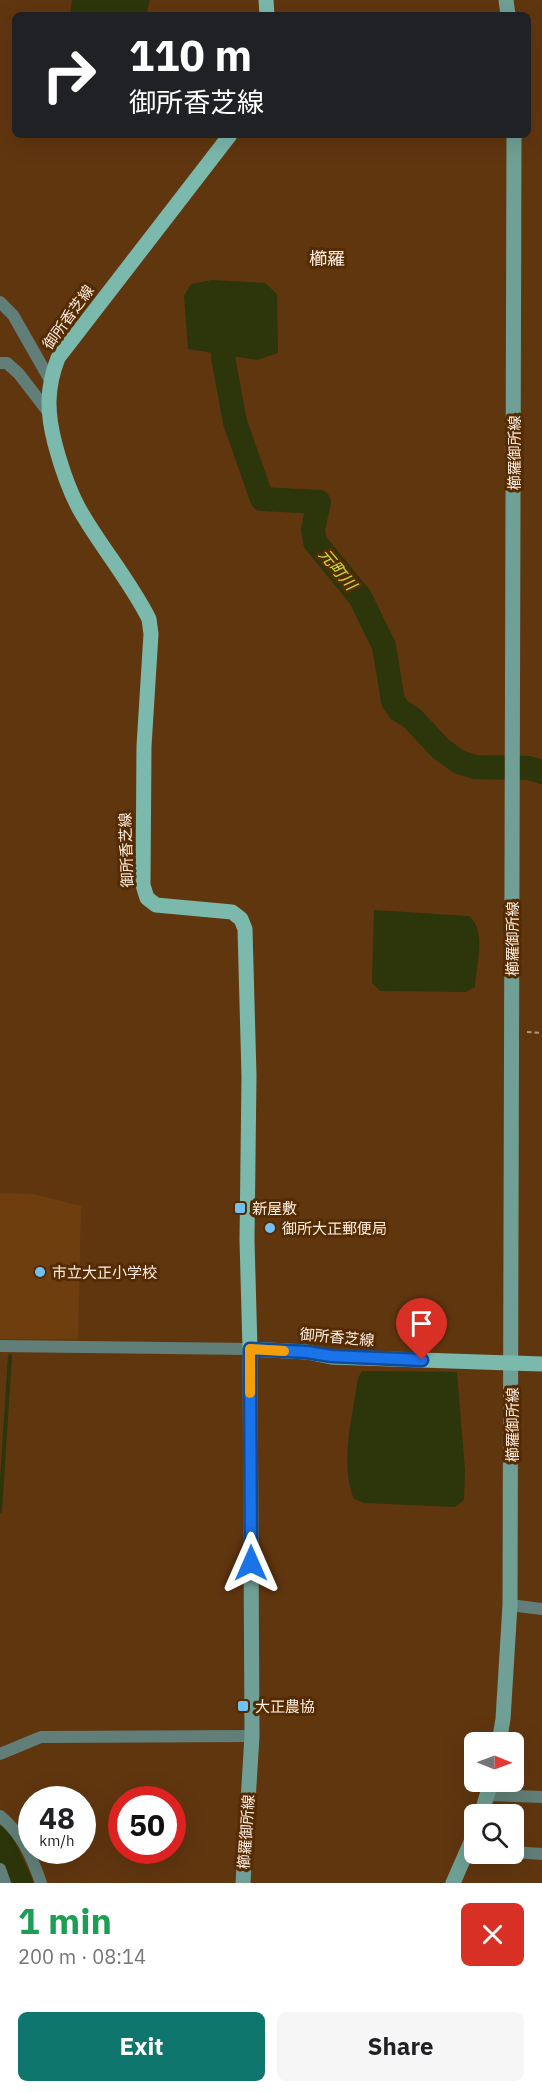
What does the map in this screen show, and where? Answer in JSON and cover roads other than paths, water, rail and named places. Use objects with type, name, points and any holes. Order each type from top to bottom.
[{"type":"main road","name":"御所香芝線","points":[[228,138],[58,358],[50,380],[49,413],[63,474],[73,497],[149,619],[151,634],[143,784],[143,885],[147,898],[156,905],[232,912],[241,919],[245,930],[249,1076],[247,1240],[250,1349],[307,1352],[331,1356],[542,1364]]},
{"type":"main road","name":"櫛羅御所線","points":[[500,1732],[510,1605],[514,138]]},
{"type":"main road","name":"櫛羅御所線","points":[[243,1883],[252,1736],[250,1349]]},
{"type":"main road","points":[[453,1883],[464,1860]]},
{"type":"street","points":[[0,302],[13,315],[50,380]]},
{"type":"street","points":[[0,363],[7,363],[19,374],[49,413]]},
{"type":"street","points":[[0,1346],[250,1349]]},
{"type":"street","points":[[510,1605],[542,1609]]},
{"type":"street","points":[[0,1755],[41,1737],[252,1736]]},
{"type":"street","points":[[510,1792],[542,1797]]},
{"type":"street","points":[[0,1816],[13,1826],[25,1844],[41,1883]]},
{"type":"street","points":[[524,1853],[542,1854]]},
{"type":"street","points":[[0,1869],[5,1883]]},
{"type":"waterway","name":"元町川","points":[[223,324],[223,357],[235,422],[262,499],[319,502],[313,529],[315,542],[360,597],[384,646],[393,701],[399,710],[412,718],[441,749],[459,762],[475,767],[529,768],[542,772]]},
{"type":"waterway","points":[[0,1511],[10,1356]]},
{"type":"waterway","points":[[0,1838],[21,1883]]},
{"type":"place","name":"新屋敷","points":[[240,1208]]},
{"type":"place","name":"御所大正郵便局","points":[[270,1228]]},
{"type":"place","name":"市立大正小学校","points":[[40,1272]]},
{"type":"place","name":"大正農協","points":[[243,1706]]},
{"type":"district","name":"櫛羅","points":[[327,258]]}]
